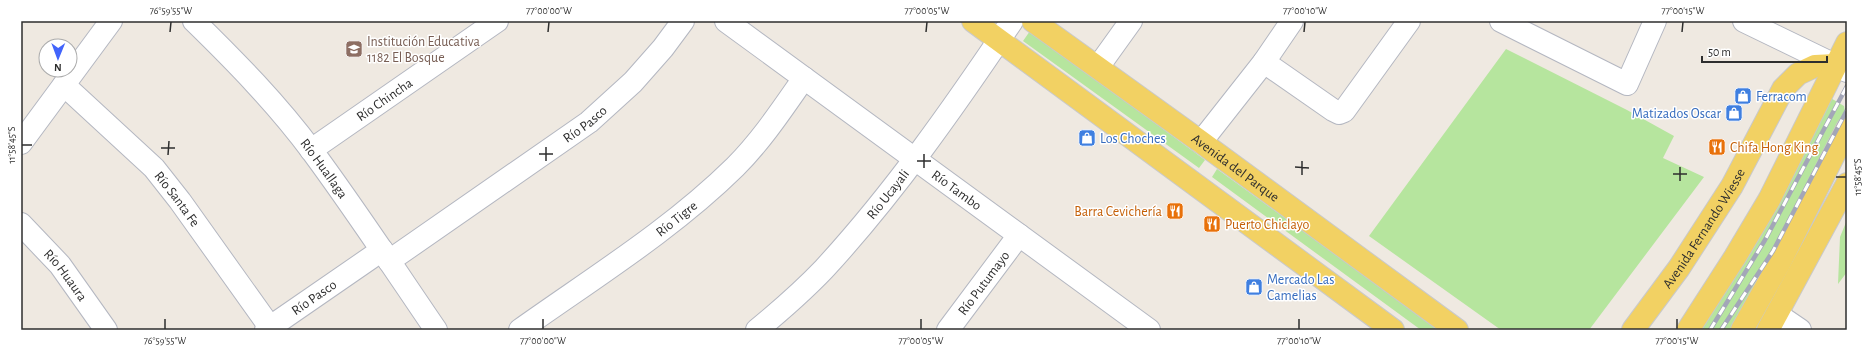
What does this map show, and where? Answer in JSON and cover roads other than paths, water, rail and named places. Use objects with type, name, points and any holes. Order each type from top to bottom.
[{"type":"main road","points":[[973,21],[1393,330]]},
{"type":"main road","name":"Avenida del Parque","points":[[1033,21],[1457,330]]},
{"type":"main road","points":[[1688,330],[1735,257],[1841,68],[1847,42]]},
{"type":"main road","name":"Avenida Fernando Wiesse","points":[[1632,330],[1679,268],[1732,186],[1783,89],[1798,74],[1815,66],[1841,68]]},
{"type":"main road","points":[[1742,330],[1779,264],[1847,129]]},
{"type":"main road","points":[[1773,322],[1847,184]]},
{"type":"street","points":[[21,143],[111,21]]},
{"type":"street","name":"Río Huallaga","points":[[194,21],[231,57],[272,102],[311,150],[436,330]]},
{"type":"street","name":"Río Chincha","points":[[311,150],[467,44],[497,21]]},
{"type":"street","name":"Río Pasco","points":[[269,329],[385,256],[589,122],[633,82],[663,48],[683,21]]},
{"type":"street","name":"Río Tambo","points":[[726,21],[1149,330]]},
{"type":"street","name":"Río Ucayali","points":[[757,330],[823,270],[858,231],[915,159],[1012,21]]},
{"type":"street","points":[[1098,67],[1131,21]]},
{"type":"street","points":[[1201,142],[1264,62],[1292,21]]},
{"type":"street","points":[[1264,62],[1333,110],[1339,112],[1344,111],[1408,21]]},
{"type":"street","points":[[1501,21],[1627,84],[1655,21]]},
{"type":"street","points":[[1744,21],[1841,68]]},
{"type":"street","name":"Río Tigre","points":[[520,330],[650,239],[700,201],[737,166],[767,130],[804,78]]},
{"type":"street","name":"Río Santa Fe","points":[[64,85],[154,168],[180,201],[269,329]]},
{"type":"street","name":"Río Huaura","points":[[21,224],[60,266],[106,330]]},
{"type":"street","name":"Río Putumayo","points":[[948,330],[1019,235]]},
{"type":"street","points":[[1773,322],[1800,330]]},
{"type":"railway","points":[[1710,330],[1765,240],[1847,86]]},
{"type":"railway","points":[[1721,330],[1773,251],[1847,110]]},
{"type":"place","name":"Institución Educativa 1182 El Bosque","points":[[354,49]]},
{"type":"place","name":"Ferracom","points":[[1743,96]]},
{"type":"place","name":"Matizados Oscar","points":[[1734,113]]},
{"type":"place","name":"Los Choches","points":[[1087,138]]},
{"type":"place","name":"Chifa Hong King","points":[[1717,147]]},
{"type":"place","name":"Barra Cevichería","points":[[1175,211]]},
{"type":"place","name":"Puerto Chiclayo","points":[[1212,224]]},
{"type":"place","name":"Mercado Las Camelias","points":[[1254,287]]}]
